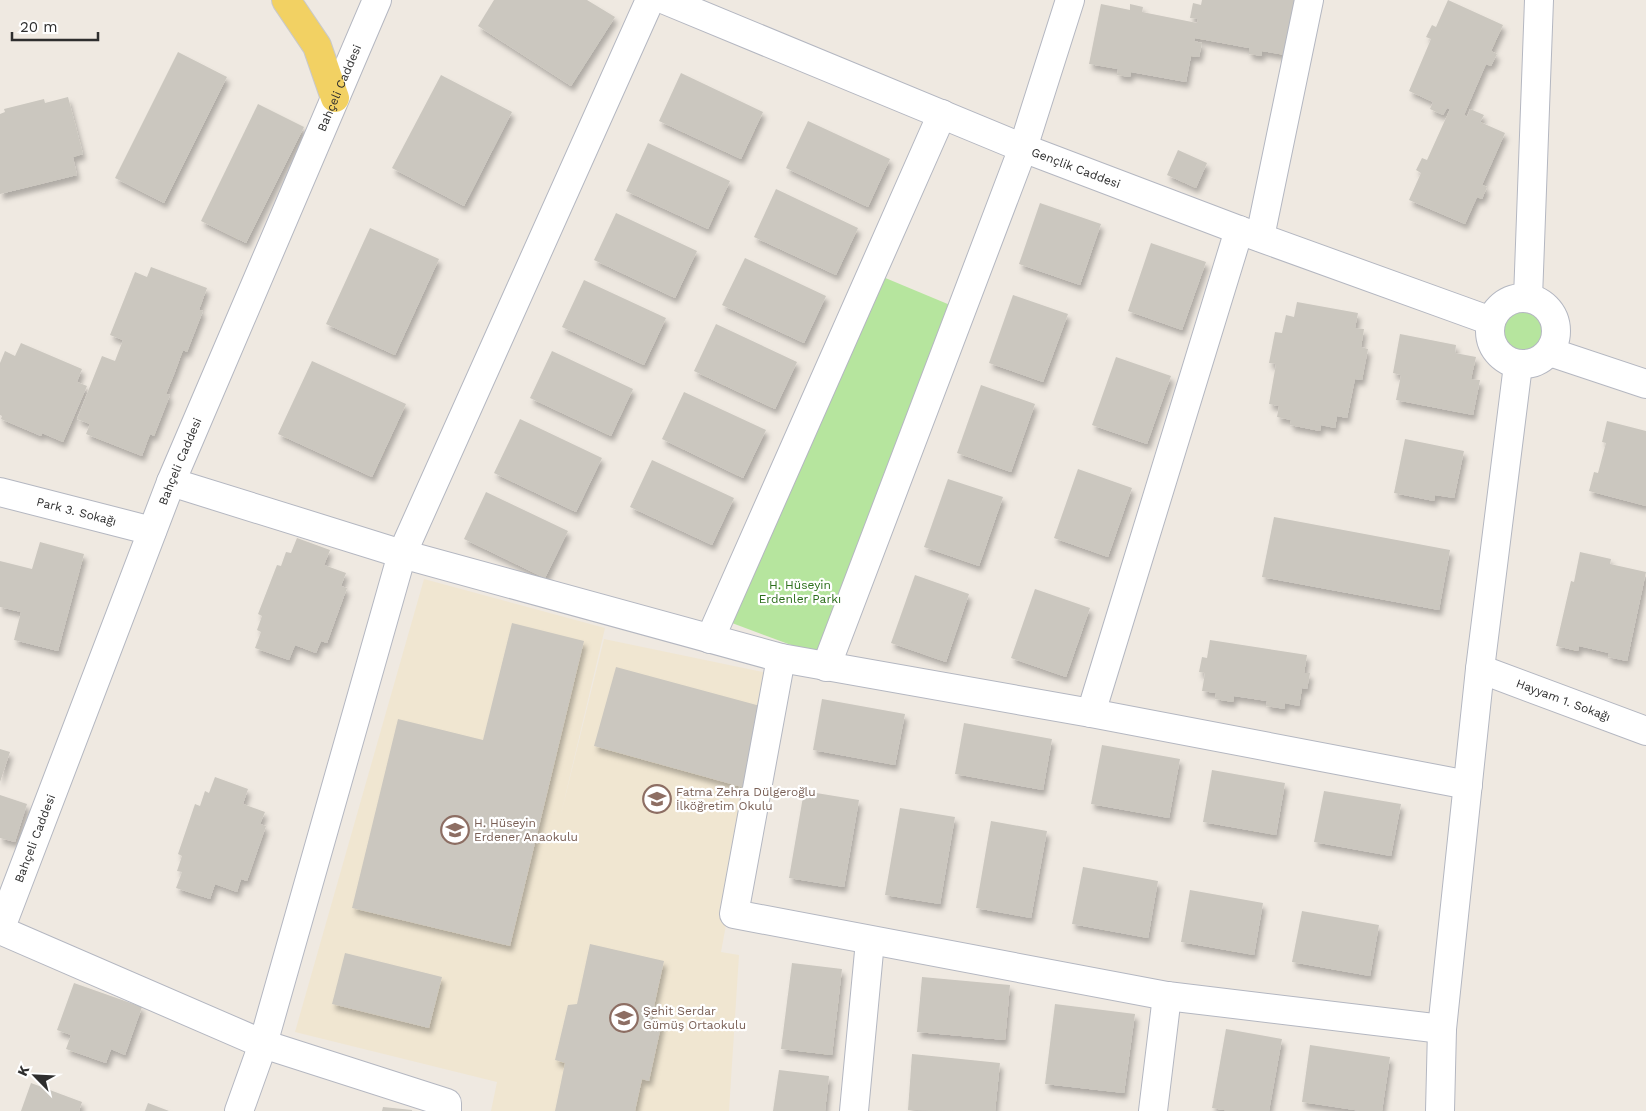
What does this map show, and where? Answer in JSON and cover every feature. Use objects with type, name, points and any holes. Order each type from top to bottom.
[{"type":"main road","points":[[286,0],[317,46],[334,98]]},
{"type":"street","name":"Bahçeli Caddesi","points":[[0,930],[171,482],[377,0]]},
{"type":"street","points":[[239,1111],[262,1044],[402,554],[650,0]]},
{"type":"street","name":"Gençlik Caddesi","points":[[665,0],[1023,148],[1249,234],[1491,321]]},
{"type":"street","points":[[826,667],[1023,148],[1070,0]]},
{"type":"street","points":[[1092,714],[1249,234],[1309,0]]},
{"type":"street","points":[[1528,298],[1539,0]]},
{"type":"street","points":[[710,639],[942,114]]},
{"type":"street","points":[[1516,298],[1528,298],[1539,301],[1548,308],[1554,318],[1557,330],[1555,342],[1550,352],[1541,360],[1530,364],[1518,365],[1507,361],[1498,354],[1492,344],[1489,332],[1496,310],[1516,298]]},
{"type":"street","points":[[1550,352],[1646,384]]},
{"type":"street","points":[[1440,1111],[1442,1029],[1480,669],[1518,365]]},
{"type":"street","points":[[171,482],[402,554],[781,658],[1468,785]]},
{"type":"street","name":"Park 3. Sokağı","points":[[0,492],[152,531]]},
{"type":"street","points":[[781,658],[734,914],[1166,996],[1442,1029]]},
{"type":"street","name":"Hayyam 1. Sokağı","points":[[1480,669],[1646,731]]},
{"type":"street","points":[[0,930],[262,1044],[447,1103],[447,1111]]},
{"type":"street","points":[[854,1111],[870,941]]},
{"type":"street","points":[[1153,1111],[1166,996]]},
{"type":"shaded area","points":[[424,579],[605,628],[560,818],[604,639],[772,674],[721,952],[739,955],[729,1111],[491,1111],[497,1082],[295,1032]]},
{"type":"green space","name":"H. Hüseyin Erdenler Parkı","points":[[883,277],[962,310],[829,659],[732,623]]},
{"type":"green space","points":[[1523,312],[1536,318],[1542,331],[1536,344],[1523,350],[1510,344],[1504,331],[1510,318]]},
{"type":"building","points":[[494,0],[587,0],[615,17],[571,86],[478,26]]},
{"type":"building","points":[[1202,0],[1303,0],[1291,56],[1262,51],[1262,56],[1249,54],[1249,48],[1195,38],[1194,41],[1202,43],[1199,57],[1191,56],[1186,82],[1131,72],[1130,77],[1117,75],[1118,69],[1089,64],[1101,4],[1130,10],[1130,4],[1143,7],[1142,12],[1197,23],[1198,19],[1190,18],[1193,3],[1201,5]]},
{"type":"building","points":[[1448,0],[1503,25],[1491,51],[1497,54],[1491,66],[1486,64],[1464,115],[1467,117],[1470,109],[1484,115],[1480,122],[1505,133],[1482,185],[1487,187],[1482,199],[1477,197],[1465,224],[1409,200],[1421,173],[1416,170],[1422,158],[1427,160],[1450,109],[1447,108],[1443,115],[1430,109],[1433,102],[1409,91],[1431,39],[1426,37],[1432,25],[1436,27]]},
{"type":"building","points":[[178,52],[227,77],[164,203],[115,178]]},
{"type":"building","points":[[681,73],[763,112],[741,159],[659,121]]},
{"type":"building","points":[[441,75],[512,112],[464,206],[392,168]]},
{"type":"building","points":[[68,97],[83,154],[73,157],[77,175],[0,194],[0,114],[5,112],[4,109],[44,99],[45,103]]},
{"type":"building","points":[[258,104],[304,127],[246,243],[201,221]]},
{"type":"building","points":[[808,121],[890,159],[868,207],[786,168]]},
{"type":"building","points":[[648,143],[730,181],[708,229],[626,191]]},
{"type":"building","points":[[1178,150],[1207,163],[1196,188],[1167,175]]},
{"type":"building","points":[[776,189],[858,228],[836,275],[754,237]]},
{"type":"building","points":[[1040,203],[1101,224],[1080,285],[1019,264]]},
{"type":"building","points":[[616,213],[697,251],[675,298],[594,260]]},
{"type":"building","points":[[370,228],[439,259],[395,355],[326,324]]},
{"type":"building","points":[[1151,243],[1206,262],[1182,330],[1128,311]]},
{"type":"building","points":[[745,258],[826,296],[804,343],[722,305]]},
{"type":"building","points":[[151,267],[207,288],[199,310],[203,311],[187,352],[183,350],[166,394],[170,395],[154,436],[150,434],[142,456],[86,434],[90,424],[77,419],[102,356],[115,361],[123,340],[110,335],[135,272],[147,277]]},
{"type":"building","points":[[584,280],[666,318],[644,365],[562,327]]},
{"type":"building","points":[[1013,295],[1068,314],[1043,382],[989,363]]},
{"type":"building","points":[[1297,302],[1358,313],[1355,328],[1364,329],[1361,347],[1368,349],[1362,380],[1355,379],[1347,418],[1337,416],[1335,428],[1321,425],[1320,431],[1290,425],[1291,420],[1277,417],[1279,406],[1269,404],[1276,364],[1269,363],[1275,332],[1282,333],[1286,315],[1294,317]]},
{"type":"building","points":[[716,324],[797,362],[775,409],[694,371]]},
{"type":"building","points":[[1400,334],[1456,345],[1455,353],[1476,357],[1471,379],[1480,380],[1473,415],[1396,400],[1401,375],[1393,373]]},
{"type":"building","points":[[21,343],[82,369],[77,382],[87,386],[63,442],[42,433],[41,436],[1,419],[0,363],[5,351],[15,356]]},
{"type":"building","points":[[552,351],[633,389],[611,436],[530,398]]},
{"type":"building","points":[[1116,357],[1171,376],[1147,444],[1092,425]]},
{"type":"building","points":[[312,361],[406,404],[372,477],[278,434]]},
{"type":"building","points":[[981,385],[1035,404],[1011,472],[957,453]]},
{"type":"building","points":[[684,392],[766,430],[743,478],[662,439]]},
{"type":"building","points":[[520,419],[602,458],[576,512],[494,473]]},
{"type":"building","points":[[1607,421],[1646,431],[1646,506],[1589,491],[1594,472],[1598,473],[1606,443],[1602,442]]},
{"type":"building","points":[[1405,439],[1464,451],[1454,498],[1435,495],[1434,501],[1394,493]]},
{"type":"building","points":[[652,460],[734,498],[712,545],[630,507]]},
{"type":"building","points":[[1078,469],[1132,488],[1108,557],[1054,538]]},
{"type":"building","points":[[948,479],[1003,497],[979,566],[924,547]]},
{"type":"building","points":[[486,492],[568,531],[545,578],[464,539]]},
{"type":"building","points":[[1274,517],[1450,550],[1439,610],[1262,577]]},
{"type":"building","points":[[297,538],[330,550],[324,565],[346,573],[341,586],[347,588],[327,643],[321,641],[316,653],[295,645],[289,660],[255,648],[261,632],[257,630],[262,616],[258,614],[277,565],[281,566],[286,552],[291,553]]},
{"type":"building","points":[[40,542],[84,554],[58,651],[14,640],[21,612],[0,607],[0,561],[32,569]]},
{"type":"building","points":[[1580,552],[1611,559],[1610,564],[1646,572],[1627,661],[1608,657],[1609,653],[1579,646],[1578,651],[1556,646],[1571,581],[1574,582]]},
{"type":"building","points":[[915,575],[969,594],[946,662],[891,643]]},
{"type":"building","points":[[1035,589],[1090,608],[1066,677],[1011,658]]},
{"type":"building","points":[[512,623],[584,641],[510,946],[352,908],[398,719],[483,740]]},
{"type":"building","points":[[1210,640],[1307,655],[1304,673],[1310,673],[1307,689],[1302,688],[1299,706],[1285,703],[1285,709],[1266,706],[1267,701],[1234,696],[1233,702],[1215,699],[1216,693],[1202,691],[1205,673],[1199,672],[1202,657],[1207,658]]},
{"type":"building","points":[[616,667],[764,707],[742,787],[594,746]]},
{"type":"building","points":[[822,699],[905,714],[895,765],[813,750]]},
{"type":"building","points":[[964,723],[1052,739],[1043,790],[955,774]]},
{"type":"building","points":[[1102,745],[1180,759],[1169,818],[1091,804]]},
{"type":"building","points":[[0,749],[10,752],[0,782]]},
{"type":"building","points":[[1212,770],[1285,783],[1276,835],[1203,822]]},
{"type":"building","points":[[215,777],[248,789],[243,804],[265,812],[260,824],[266,826],[247,881],[241,879],[237,892],[215,884],[210,899],[176,888],[182,872],[177,871],[182,856],[178,854],[195,804],[200,806],[205,791],[209,793]]},
{"type":"building","points":[[804,791],[859,800],[844,887],[789,878]]},
{"type":"building","points":[[1324,791],[1401,804],[1391,856],[1314,842]]},
{"type":"building","points":[[0,795],[27,804],[15,842],[0,838]]},
{"type":"building","points":[[900,808],[955,817],[940,904],[885,895]]},
{"type":"building","points":[[991,821],[1047,831],[1031,918],[976,908]]},
{"type":"building","points":[[1083,867],[1158,881],[1148,938],[1072,924]]},
{"type":"building","points":[[1190,890],[1263,903],[1254,955],[1181,942]]},
{"type":"building","points":[[1302,911],[1379,925],[1370,976],[1292,962]]},
{"type":"building","points":[[590,944],[664,961],[651,1020],[662,1022],[649,1081],[642,1079],[635,1111],[555,1111],[565,1063],[555,1060],[568,1005],[577,1004]]},
{"type":"building","points":[[345,953],[442,977],[429,1028],[332,1004]]},
{"type":"building","points":[[792,963],[842,969],[832,1055],[781,1049]]},
{"type":"building","points":[[922,977],[1010,985],[1005,1040],[917,1032]]},
{"type":"building","points":[[74,983],[142,1007],[125,1055],[111,1049],[106,1063],[66,1049],[71,1035],[57,1030]]},
{"type":"building","points":[[1055,1004],[1135,1014],[1124,1093],[1045,1084]]},
{"type":"building","points":[[1226,1029],[1282,1039],[1269,1111],[1230,1111],[1212,1108]]},
{"type":"building","points":[[1310,1045],[1390,1057],[1382,1111],[1361,1111],[1302,1102]]},
{"type":"building","points":[[912,1054],[1000,1063],[995,1111],[908,1110]]},
{"type":"building","points":[[779,1070],[829,1076],[825,1111],[773,1111]]},
{"type":"building","points":[[31,1083],[82,1102],[79,1111],[21,1111]]},
{"type":"building","points":[[148,1103],[169,1111],[145,1111]]},
{"type":"building","points":[[383,1107],[412,1110],[412,1111],[382,1111]]},
{"type":"place","name":"Fatma Zehra Dülgeroğlu İlköğretim Okulu","points":[[657,799]]},
{"type":"place","name":"H. Hüseyin Erdener Anaokulu","points":[[455,830]]},
{"type":"place","name":"Şehit Serdar Gümüş Ortaokulu","points":[[624,1018]]}]
